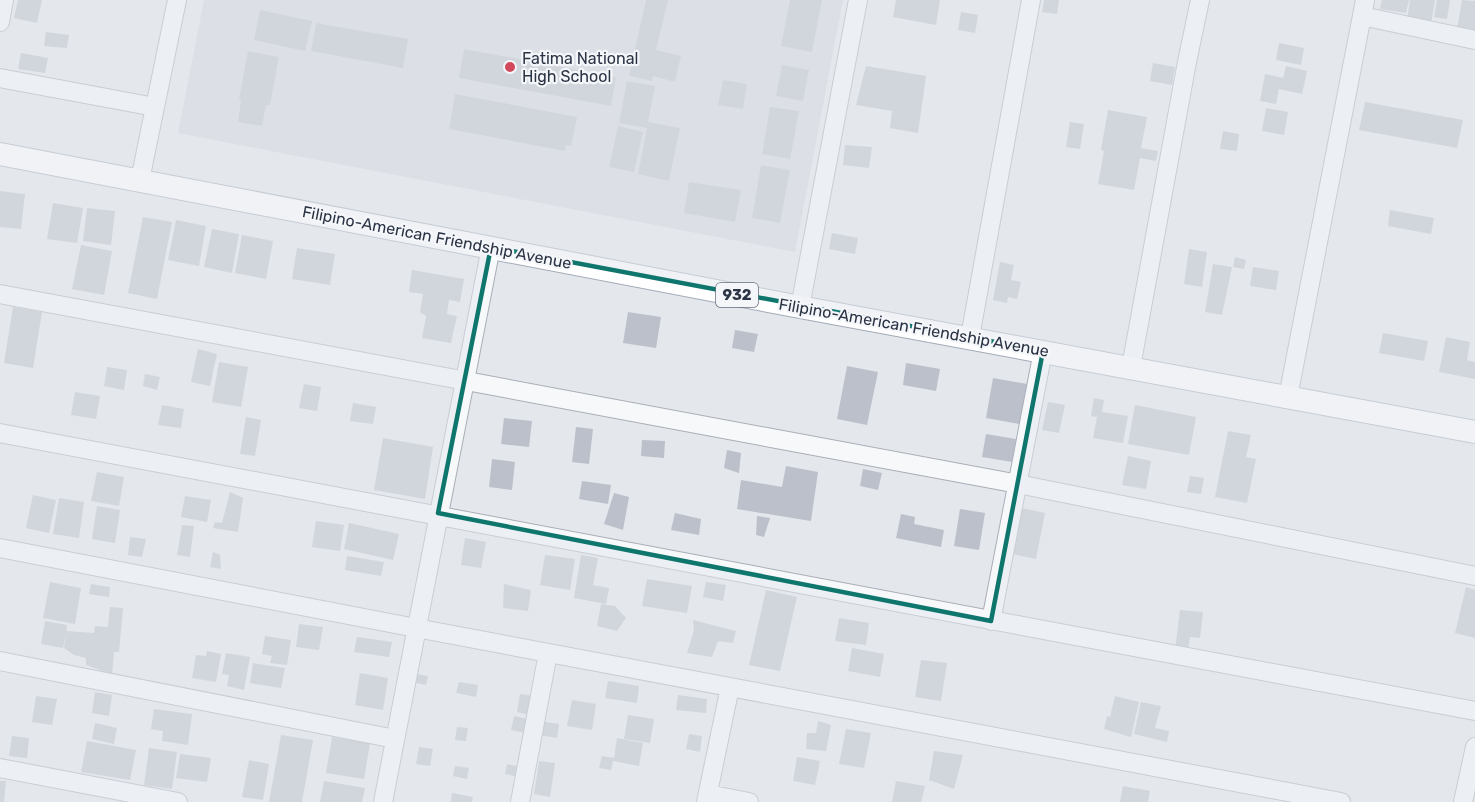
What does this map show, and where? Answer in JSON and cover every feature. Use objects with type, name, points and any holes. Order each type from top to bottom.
[{"type":"main road","name":"Filipino-American Friendship Avenue","points":[[0,154],[800,307],[1475,432]]},
{"type":"street","points":[[0,22],[4,0]]},
{"type":"street","points":[[140,180],[177,0]]},
{"type":"street","points":[[800,307],[858,0]]},
{"type":"street","points":[[970,338],[1031,0]]},
{"type":"street","points":[[1131,367],[1200,0]]},
{"type":"street","points":[[1288,397],[1364,8],[1475,40]]},
{"type":"street","points":[[0,78],[155,106]]},
{"type":"street","points":[[383,802],[463,381],[491,247]]},
{"type":"street","points":[[0,294],[1018,484],[1475,576]]},
{"type":"street","points":[[991,621],[1043,351]]},
{"type":"street","points":[[0,433],[438,513],[991,621],[1475,711]]},
{"type":"street","points":[[0,548],[1341,802]]},
{"type":"street","points":[[520,802],[548,653]]},
{"type":"street","points":[[0,661],[394,740]]},
{"type":"street","points":[[730,687],[707,798],[749,802]]},
{"type":"street","points":[[1463,802],[1475,747]]},
{"type":"street","points":[[0,768],[178,802]]},
{"type":"highlighted area","points":[[491,247],[1043,351],[991,621],[438,513]]},
{"type":"shaded area","name":"Fatima National High School","points":[[204,0],[843,0],[795,252],[178,133]]},
{"type":"building","points":[[18,0],[42,0],[37,23],[14,18]]},
{"type":"building","points":[[646,0],[668,0],[656,50],[681,56],[675,82],[653,76],[652,81],[629,76]]},
{"type":"building","points":[[790,0],[822,0],[812,52],[781,46]]},
{"type":"building","points":[[896,0],[940,0],[936,25],[893,17]]},
{"type":"building","points":[[1044,0],[1059,0],[1057,14],[1042,12]]},
{"type":"building","points":[[1382,0],[1409,0],[1406,13],[1380,9]]},
{"type":"building","points":[[1410,0],[1435,0],[1431,24],[1407,20]]},
{"type":"building","points":[[1437,0],[1450,0],[1447,19],[1434,17]]},
{"type":"building","points":[[1462,0],[1475,1],[1475,32],[1457,29]]},
{"type":"building","points":[[260,10],[312,21],[305,51],[254,40]]},
{"type":"building","points":[[961,12],[978,15],[975,33],[958,30]]},
{"type":"building","points":[[316,23],[408,39],[403,68],[311,51]]},
{"type":"building","points":[[46,32],[69,35],[67,48],[44,46]]},
{"type":"building","points":[[1279,43],[1304,48],[1301,65],[1276,60]]},
{"type":"building","points":[[464,49],[616,77],[611,106],[459,78]]},
{"type":"building","points":[[248,51],[279,57],[270,105],[266,105],[262,126],[238,122],[241,100],[239,99]]},
{"type":"building","points":[[21,53],[48,58],[45,73],[18,69]]},
{"type":"building","points":[[1153,63],[1175,67],[1172,85],[1150,81]]},
{"type":"building","points":[[782,65],[809,70],[803,101],[776,96]]},
{"type":"building","points":[[866,66],[926,76],[918,133],[890,128],[892,111],[856,105]]},
{"type":"building","points":[[1286,66],[1307,71],[1302,94],[1279,89],[1276,104],[1260,101],[1265,74],[1283,78]]},
{"type":"building","points":[[723,80],[747,84],[743,109],[718,105]]},
{"type":"building","points":[[627,81],[655,86],[648,122],[680,128],[669,181],[638,174],[647,128],[619,123]]},
{"type":"building","points":[[455,94],[577,117],[571,146],[566,145],[565,151],[449,129]]},
{"type":"building","points":[[1365,102],[1463,120],[1457,148],[1359,130]]},
{"type":"building","points":[[770,107],[799,111],[790,159],[762,154]]},
{"type":"building","points":[[1266,108],[1288,112],[1284,135],[1262,131]]},
{"type":"building","points":[[1108,110],[1147,117],[1141,148],[1158,151],[1156,161],[1140,158],[1134,190],[1098,184]]},
{"type":"building","points":[[1070,122],[1084,124],[1080,149],[1066,147]]},
{"type":"building","points":[[618,126],[643,132],[634,172],[609,167]]},
{"type":"building","points":[[1223,131],[1239,134],[1237,151],[1220,149]]},
{"type":"building","points":[[845,145],[872,147],[869,168],[843,165]]},
{"type":"building","points":[[761,165],[790,170],[780,223],[752,218]]},
{"type":"building","points":[[689,182],[741,190],[735,222],[684,213]]},
{"type":"building","points":[[0,191],[25,194],[21,229],[0,227]]},
{"type":"building","points":[[53,203],[83,208],[77,243],[47,239]]},
{"type":"building","points":[[87,208],[115,211],[111,245],[83,241]]},
{"type":"building","points":[[1390,210],[1434,218],[1431,234],[1388,226]]},
{"type":"building","points":[[143,217],[172,222],[157,299],[128,293]]},
{"type":"building","points":[[176,220],[206,226],[199,266],[168,260]]},
{"type":"building","points":[[212,229],[239,234],[232,273],[204,267]]},
{"type":"building","points":[[832,233],[858,238],[855,254],[829,249]]},
{"type":"building","points":[[242,235],[273,241],[266,279],[235,273]]},
{"type":"building","points":[[81,245],[112,251],[104,295],[72,289]]},
{"type":"building","points":[[297,248],[335,254],[330,285],[292,279]]},
{"type":"building","points":[[1189,249],[1207,252],[1202,287],[1184,284]]},
{"type":"building","points":[[1235,257],[1246,260],[1244,269],[1233,267]]},
{"type":"building","points":[[1000,262],[1014,265],[1011,280],[1021,282],[1017,299],[1008,297],[1007,303],[993,300]]},
{"type":"building","points":[[1213,264],[1232,267],[1222,315],[1205,312]]},
{"type":"building","points":[[1253,267],[1279,271],[1276,290],[1250,286]]},
{"type":"building","points":[[412,270],[464,279],[460,302],[449,300],[447,314],[457,316],[451,343],[422,338],[426,316],[420,312],[423,294],[409,292]]},
{"type":"building","points":[[13,307],[42,312],[33,368],[4,363]]},
{"type":"building","points":[[628,312],[661,317],[656,348],[623,343]]},
{"type":"building","points":[[735,330],[758,334],[754,352],[732,348]]},
{"type":"building","points":[[1383,333],[1428,341],[1424,361],[1379,353]]},
{"type":"building","points":[[1446,337],[1470,342],[1467,360],[1475,362],[1475,379],[1439,372]]},
{"type":"building","points":[[198,349],[217,354],[210,386],[191,382]]},
{"type":"building","points":[[219,362],[248,367],[241,407],[212,402]]},
{"type":"building","points":[[906,363],[940,369],[936,391],[903,385]]},
{"type":"building","points":[[847,366],[878,372],[867,425],[837,419]]},
{"type":"building","points":[[107,367],[127,370],[124,390],[104,386]]},
{"type":"building","points":[[145,374],[160,377],[157,390],[143,386]]},
{"type":"building","points":[[993,378],[1027,384],[1019,424],[986,418]]},
{"type":"building","points":[[304,384],[321,387],[317,411],[299,408]]},
{"type":"building","points":[[75,392],[100,396],[96,419],[71,415]]},
{"type":"building","points":[[1094,398],[1104,400],[1102,412],[1128,416],[1123,443],[1093,438],[1097,417],[1091,416]]},
{"type":"building","points":[[1048,402],[1065,405],[1059,433],[1042,430]]},
{"type":"building","points":[[353,403],[376,407],[373,424],[350,421]]},
{"type":"building","points":[[162,405],[184,409],[181,428],[158,425]]},
{"type":"building","points":[[1135,405],[1196,417],[1189,455],[1128,444]]},
{"type":"building","points":[[246,417],[261,420],[255,456],[240,454]]},
{"type":"building","points":[[504,418],[532,421],[529,447],[501,444]]},
{"type":"building","points":[[576,427],[593,429],[589,464],[572,462]]},
{"type":"building","points":[[1228,431],[1251,435],[1246,457],[1256,459],[1247,503],[1215,497]]},
{"type":"building","points":[[986,434],[1016,439],[1012,462],[982,457]]},
{"type":"building","points":[[383,438],[433,447],[425,499],[374,490]]},
{"type":"building","points":[[642,440],[665,441],[664,458],[641,456]]},
{"type":"building","points":[[727,450],[741,453],[739,473],[724,468]]},
{"type":"building","points":[[1128,456],[1151,461],[1146,489],[1122,485]]},
{"type":"building","points":[[492,459],[515,462],[512,490],[489,487]]},
{"type":"building","points":[[786,466],[818,472],[811,521],[737,509],[741,480],[782,487]]},
{"type":"building","points":[[863,469],[882,473],[878,490],[860,486]]},
{"type":"building","points":[[97,472],[124,477],[119,506],[91,501]]},
{"type":"building","points":[[1190,476],[1204,478],[1201,494],[1187,492]]},
{"type":"building","points":[[582,481],[611,485],[608,504],[579,499]]},
{"type":"building","points":[[230,492],[243,498],[238,532],[213,528],[215,522],[222,523]]},
{"type":"building","points":[[614,493],[629,497],[623,530],[604,524]]},
{"type":"building","points":[[33,495],[56,500],[49,533],[26,528]]},
{"type":"building","points":[[185,496],[211,500],[207,522],[181,517]]},
{"type":"building","points":[[59,498],[84,502],[79,538],[53,534]]},
{"type":"building","points":[[97,506],[120,510],[115,543],[92,539]]},
{"type":"building","points":[[1016,507],[1045,513],[1036,559],[1007,553]]},
{"type":"building","points":[[960,509],[985,513],[979,550],[954,546]]},
{"type":"building","points":[[675,513],[701,519],[699,535],[671,530]]},
{"type":"building","points":[[901,514],[915,517],[914,524],[944,530],[941,547],[896,538]]},
{"type":"building","points":[[757,516],[770,518],[764,537],[756,535]]},
{"type":"building","points":[[316,521],[344,525],[340,551],[312,547]]},
{"type":"building","points":[[349,523],[399,534],[393,560],[344,549]]},
{"type":"building","points":[[182,525],[194,526],[190,557],[177,555]]},
{"type":"building","points":[[130,537],[146,539],[142,557],[128,555]]},
{"type":"building","points":[[465,538],[486,542],[481,568],[461,565]]},
{"type":"building","points":[[213,552],[220,555],[221,569],[210,567]]},
{"type":"building","points":[[545,555],[575,559],[570,590],[540,585]]},
{"type":"building","points":[[581,555],[598,558],[593,585],[609,588],[606,604],[574,598]]},
{"type":"building","points":[[347,556],[384,562],[381,576],[345,570]]},
{"type":"building","points":[[647,579],[692,586],[687,613],[642,606]]},
{"type":"building","points":[[50,582],[81,588],[75,624],[43,618]]},
{"type":"building","points":[[706,582],[726,585],[723,601],[703,597]]},
{"type":"building","points":[[91,584],[110,587],[109,597],[89,594]]},
{"type":"building","points":[[504,584],[531,590],[528,611],[503,608]]},
{"type":"building","points":[[1466,587],[1475,590],[1475,638],[1455,633]]},
{"type":"building","points":[[766,590],[797,597],[780,671],[749,665]]},
{"type":"building","points":[[601,604],[615,606],[626,618],[617,631],[597,626]]},
{"type":"building","points":[[110,607],[123,608],[119,652],[114,652],[112,674],[86,665],[86,658],[74,655],[64,648],[66,634],[63,648],[41,644],[45,621],[67,625],[66,631],[94,633],[95,626],[108,627]]},
{"type":"building","points":[[1180,610],[1203,612],[1200,638],[1190,637],[1188,651],[1175,650]]},
{"type":"building","points":[[839,618],[869,623],[866,645],[835,641]]},
{"type":"building","points":[[693,620],[736,631],[733,643],[718,641],[712,657],[687,653],[694,630]]},
{"type":"building","points":[[299,624],[323,627],[319,650],[296,647]]},
{"type":"building","points":[[265,636],[291,640],[287,665],[270,663],[272,656],[262,654]]},
{"type":"building","points":[[357,637],[392,642],[389,657],[354,652]]},
{"type":"building","points":[[852,648],[884,654],[880,677],[848,671]]},
{"type":"building","points":[[207,651],[221,654],[216,682],[192,678],[196,655],[206,656]]},
{"type":"building","points":[[226,653],[250,657],[244,690],[227,686],[229,675],[222,674]]},
{"type":"building","points":[[921,660],[947,663],[941,701],[915,697]]},
{"type":"building","points":[[253,663],[285,668],[281,688],[250,683]]},
{"type":"building","points":[[360,673],[388,678],[383,710],[355,705]]},
{"type":"building","points":[[417,674],[428,676],[426,685],[416,683]]},
{"type":"building","points":[[608,681],[639,686],[637,703],[605,698]]},
{"type":"building","points":[[459,682],[478,685],[476,697],[456,693]]},
{"type":"building","points":[[95,692],[112,695],[109,716],[92,713]]},
{"type":"building","points":[[520,694],[533,696],[529,715],[517,712]]},
{"type":"building","points":[[678,695],[707,699],[706,713],[676,710]]},
{"type":"building","points":[[36,696],[57,699],[52,725],[32,722]]},
{"type":"building","points":[[1115,696],[1139,702],[1131,737],[1104,729],[1107,716],[1110,717]]},
{"type":"building","points":[[572,700],[596,704],[592,730],[567,726]]},
{"type":"building","points":[[1141,702],[1161,706],[1155,728],[1169,731],[1167,742],[1134,734]]},
{"type":"building","points":[[154,709],[192,714],[188,745],[162,741],[163,731],[151,729]]},
{"type":"building","points":[[628,715],[654,719],[650,743],[624,739]]},
{"type":"building","points":[[514,716],[528,719],[526,733],[511,730]]},
{"type":"building","points":[[540,721],[559,724],[557,738],[538,735]]},
{"type":"building","points":[[818,721],[831,725],[826,751],[806,749],[807,733],[816,733]]},
{"type":"building","points":[[95,723],[117,728],[114,744],[92,739]]},
{"type":"building","points":[[457,727],[468,728],[466,741],[455,740]]},
{"type":"building","points":[[846,729],[871,733],[864,768],[839,764]]},
{"type":"building","points":[[689,734],[702,736],[700,752],[686,749]]},
{"type":"building","points":[[281,735],[313,740],[302,802],[269,802]]},
{"type":"building","points":[[12,736],[29,738],[27,758],[9,756]]},
{"type":"building","points":[[332,737],[370,743],[364,779],[326,773]]},
{"type":"building","points":[[617,738],[643,743],[639,766],[613,761],[611,770],[599,768],[602,756],[614,758]]},
{"type":"building","points":[[87,741],[136,750],[130,780],[81,772]]},
{"type":"building","points":[[419,747],[433,749],[430,766],[416,764]]},
{"type":"building","points":[[149,748],[177,752],[172,789],[144,785]]},
{"type":"building","points":[[934,751],[963,755],[954,789],[929,780]]},
{"type":"building","points":[[180,754],[211,758],[207,782],[176,778]]},
{"type":"building","points":[[797,757],[820,761],[815,785],[793,781]]},
{"type":"building","points":[[249,760],[269,764],[263,800],[242,797]]},
{"type":"building","points":[[539,761],[555,763],[550,797],[534,794]]},
{"type":"building","points":[[507,764],[521,767],[519,777],[505,774]]},
{"type":"building","points":[[455,766],[469,768],[467,779],[453,776]]},
{"type":"building","points":[[0,781],[6,781],[4,802],[0,802]]},
{"type":"building","points":[[324,781],[365,788],[362,802],[320,802]]},
{"type":"building","points":[[896,781],[925,786],[921,802],[892,802]]},
{"type":"building","points":[[1123,786],[1150,791],[1148,802],[1120,802]]},
{"type":"building","points":[[452,793],[473,797],[472,802],[451,802]]},
{"type":"place","name":"Fatima National High School","points":[[510,67]]}]
